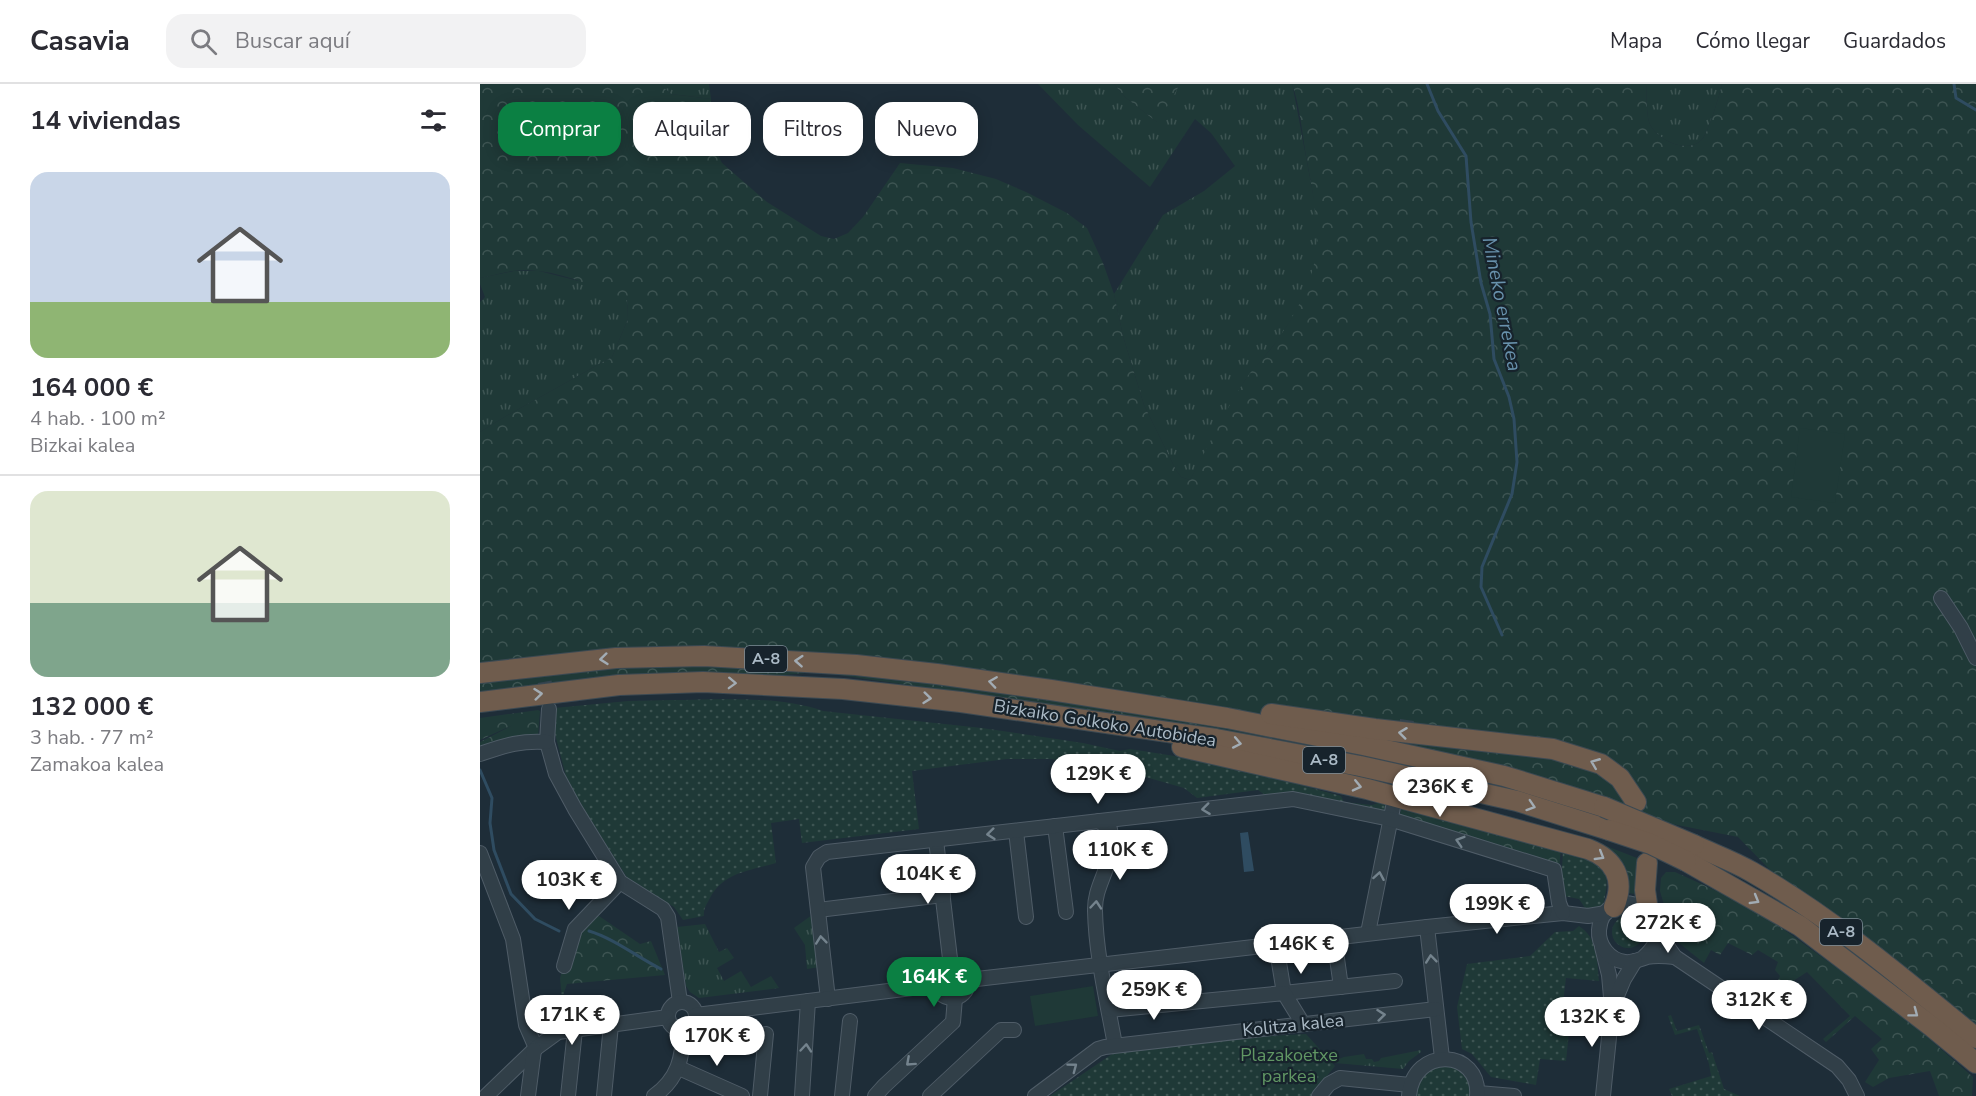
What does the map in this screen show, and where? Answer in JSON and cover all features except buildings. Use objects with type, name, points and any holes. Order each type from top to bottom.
[{"type":"highway","name":"Bizkaiko Golkoko Autobidea","points":[[480,673],[616,658],[704,656],[856,665],[1050,690],[1227,718],[1504,776],[1604,807],[1690,853],[1800,926],[1976,1063]]},
{"type":"highway","name":"Bizkaiko Golkoko Autobidea","points":[[480,702],[619,685],[704,682],[843,689],[1034,711],[1216,739],[1360,766],[1517,801],[1651,844],[1750,871],[1803,904],[1906,980],[1976,1038]]},
{"type":"highway","points":[[1050,690],[1157,697],[1375,729],[1553,749],[1601,764],[1620,778],[1636,802]]},
{"type":"highway","points":[[1034,711],[1112,735],[1204,751],[1367,789],[1588,849],[1609,861],[1616,871],[1619,891],[1610,910]]},
{"type":"highway","points":[[1647,863],[1645,890],[1648,911]]},
{"type":"street","points":[[1941,598],[1961,628],[1976,658]]},
{"type":"street","points":[[549,709],[547,742],[556,774],[620,882],[663,909],[668,917],[680,1002]]},
{"type":"street","points":[[480,754],[516,742],[528,740],[547,742]]},
{"type":"street","points":[[828,999],[813,867],[819,857],[827,852],[1293,799],[1392,813],[1554,870],[1559,903],[1570,914],[1591,923],[1607,954],[1625,962],[1653,956],[1675,957]]},
{"type":"street","points":[[1368,933],[1392,813]]},
{"type":"street","points":[[1099,821],[1110,829],[1112,844],[1094,909],[1115,1045]]},
{"type":"street","points":[[1055,826],[1066,912]]},
{"type":"street","points":[[1016,831],[1026,917]]},
{"type":"street","points":[[936,840],[951,967]]},
{"type":"street","points":[[480,853],[513,939],[526,1025],[535,1049],[528,1096]]},
{"type":"street","points":[[564,966],[575,929],[620,882]]},
{"type":"street","points":[[818,910],[943,895]]},
{"type":"street","points":[[968,980],[1427,927],[1570,914],[1598,916],[1627,903],[1637,904],[1648,911],[1657,923],[1656,942],[1652,951],[1640,959],[1624,978],[1612,1008]]},
{"type":"street","points":[[1608,1094],[1612,1008],[1609,975],[1599,926],[1610,910]]},
{"type":"street","points":[[1427,927],[1442,1058]]},
{"type":"street","points":[[1658,933],[1675,957],[1829,1059],[1850,1080],[1857,1096]]},
{"type":"street","points":[[1335,937],[1341,987]]},
{"type":"street","name":"Kolitza kalea","points":[[1276,944],[1284,993],[1395,981]]},
{"type":"street","points":[[951,967],[964,972],[968,980],[963,994],[955,998],[941,994],[936,985],[941,971],[951,967]]},
{"type":"street","points":[[696,1015],[936,985]]},
{"type":"street","points":[[1109,1010],[1284,993],[1304,1024]]},
{"type":"street","points":[[875,1096],[952,1022],[955,998]]},
{"type":"street","points":[[802,1096],[808,1001]]},
{"type":"street","points":[[680,1002],[692,1007],[696,1015],[691,1027],[683,1030],[671,1025],[668,1017],[672,1006],[680,1002]]},
{"type":"street","name":"Kolitza kalea","points":[[1035,1096],[1098,1049],[1115,1045],[1436,1009]]},
{"type":"street","points":[[486,1096],[535,1049],[558,1032],[668,1017]]},
{"type":"street","points":[[842,1096],[849,1021]]},
{"type":"street","points":[[604,1096],[610,1024]]},
{"type":"street","points":[[930,1096],[996,1034],[1007,1028],[1014,1030]]},
{"type":"street","points":[[568,1096],[575,1030]]},
{"type":"street","points":[[654,1096],[672,1080],[679,1068],[683,1030]]},
{"type":"street","points":[[760,1096],[766,1034]]},
{"type":"street","points":[[1319,1096],[1329,1084],[1340,1078],[1409,1090],[1414,1075],[1422,1066],[1442,1058],[1463,1064],[1471,1072],[1478,1094],[1514,1096]]},
{"type":"street","points":[[679,1068],[742,1096]]},
{"type":"green space","points":[[480,84],[660,84],[671,94],[711,99],[711,102],[633,102],[633,156],[718,156],[722,163],[767,202],[821,236],[834,239],[848,233],[863,217],[900,163],[953,168],[996,179],[1067,213],[1087,228],[1114,294],[1123,336],[1144,405],[1176,470],[1181,477],[1190,480],[1237,392],[1295,313],[1313,270],[1317,230],[1315,208],[1299,110],[1292,84],[1646,84],[1648,118],[1653,129],[1673,144],[1690,146],[1703,138],[1722,84],[1976,84],[1976,1038],[1803,904],[1738,837],[1136,718],[818,672],[480,702],[480,432],[612,357],[628,319],[627,295],[621,297],[568,277],[526,270],[480,278]]},
{"type":"green space","points":[[660,84],[709,84],[711,99],[671,94]]},
{"type":"green space","points":[[1038,84],[1114,84],[1125,97],[1157,122],[1180,84],[1292,84],[1317,215],[1318,238],[1315,267],[1296,312],[1278,340],[1245,380],[1190,480],[1181,477],[1176,470],[1144,405],[1123,336],[1114,294],[1163,215],[1204,191],[1235,166],[1211,133],[1195,119],[1150,187],[1078,125]]},
{"type":"green space","points":[[1114,84],[1180,84],[1158,123],[1125,97]]},
{"type":"green space","points":[[1646,84],[1722,84],[1703,138],[1690,146],[1682,146],[1673,144],[1658,135],[1649,122]]},
{"type":"green space","points":[[514,271],[539,271],[627,293],[628,319],[612,357],[480,432],[480,302],[485,297],[480,278]]},
{"type":"green space","points":[[1800,428],[1845,434],[1835,503],[1791,497]]},
{"type":"green space","points":[[768,700],[823,711],[982,728],[1083,743],[1120,751],[1130,749],[1181,757],[1341,796],[1344,802],[1372,805],[1381,802],[1393,807],[1390,819],[1273,801],[1258,790],[1197,798],[1184,788],[1142,776],[1051,759],[1007,759],[912,771],[919,829],[802,843],[799,819],[771,823],[776,863],[730,878],[716,889],[704,911],[704,916],[683,920],[674,907],[628,879],[568,784],[555,734],[554,708],[628,701]]},
{"type":"green space","points":[[540,711],[538,737],[480,753],[480,742],[513,725],[480,740],[480,718]]},
{"type":"green space","points":[[1401,809],[1561,848],[1559,869],[1398,827]]},
{"type":"green space","points":[[1601,844],[1637,858],[1636,894],[1628,893],[1628,876],[1624,864]]},
{"type":"green space","points":[[1563,850],[1586,857],[1601,866],[1607,880],[1603,905],[1594,910],[1585,908],[1579,899],[1564,896],[1561,889]]},
{"type":"green space","points":[[1666,872],[1675,872],[1754,908],[1886,1001],[1973,1077],[1972,1096],[1939,1096],[1930,1071],[1889,1078],[1873,1087],[1865,1082],[1879,1060],[1871,1049],[1882,1039],[1855,1016],[1826,1042],[1823,1039],[1850,1016],[1807,972],[1787,985],[1774,1000],[1771,995],[1780,976],[1775,970],[1778,962],[1758,950],[1752,955],[1728,943],[1720,955],[1711,950],[1704,963],[1674,939],[1660,891],[1661,878]]},
{"type":"green space","points":[[812,915],[820,967],[807,969],[805,945],[794,928]]},
{"type":"green space","points":[[599,916],[640,944],[651,941],[665,975],[567,984],[562,998],[560,978],[573,935],[586,917]]},
{"type":"green space","points":[[1628,916],[1639,921],[1644,932],[1639,943],[1628,948],[1617,943],[1612,932],[1617,921]]},
{"type":"green space","points":[[705,924],[719,952],[727,948],[734,958],[717,968],[724,981],[741,971],[751,987],[771,976],[779,988],[699,998],[690,992],[686,986],[677,927]]},
{"type":"green space","points":[[1579,926],[1593,943],[1599,981],[1566,978],[1563,1003],[1572,1004],[1566,1061],[1540,1059],[1536,1085],[1491,1077],[1472,1054],[1462,1049],[1457,1007],[1467,964],[1530,956],[1555,932],[1573,931]]},
{"type":"green space","points":[[1093,986],[1098,1016],[1035,1026],[1030,996]]},
{"type":"green space","points":[[1671,1015],[1677,1031],[1699,1025],[1709,1053],[1712,1052],[1724,1089],[1740,1096],[1672,1096],[1669,1089],[1711,1076],[1697,1029],[1675,1035],[1668,1016]]},
{"type":"green space","name":"Plazakoetxe parkea","points":[[1306,1034],[1335,1066],[1311,1096],[1050,1096],[1127,1044]]},
{"type":"green space","points":[[1421,1050],[1403,1069],[1335,1063],[1334,1061],[1364,1054],[1366,1059],[1372,1059],[1374,1062],[1381,1058]]},
{"type":"green space","points":[[1439,1063],[1459,1069],[1467,1076],[1472,1096],[1414,1096],[1416,1081]]},
{"type":"water","points":[[1248,832],[1254,871],[1244,872],[1240,833]]},
{"type":"waterway","name":"Mineko errekea","points":[[1427,84],[1438,111],[1466,156],[1471,222],[1481,283],[1490,314],[1494,359],[1509,397],[1514,419],[1517,462],[1512,494],[1482,567],[1481,587],[1502,635]]},
{"type":"waterway","points":[[1954,84],[1956,98],[1976,110]]},
{"type":"waterway","points":[[480,770],[492,798],[490,823],[494,850],[511,894],[535,919],[559,931]]},
{"type":"waterway","points":[[589,931],[617,943],[661,969]]},
{"type":"tunnel","points":[[541,661],[548,701]]},
{"type":"tunnel","points":[[1394,805],[1407,720]]}]
